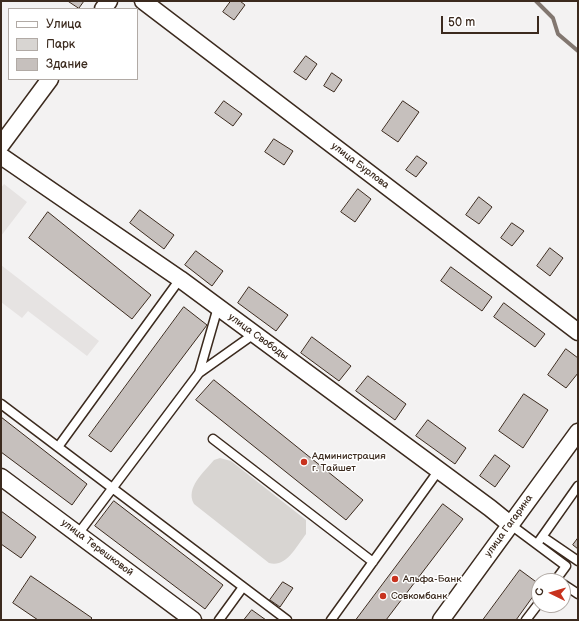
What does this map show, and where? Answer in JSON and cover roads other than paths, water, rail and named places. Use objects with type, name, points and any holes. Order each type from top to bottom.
[{"type":"street","name":"улица Бурлова","points":[[143,1],[578,332]]},
{"type":"street","points":[[1,145],[49,80]]},
{"type":"street","name":"улица Свободы","points":[[1,156],[180,279],[511,525]]},
{"type":"street","name":"улица Гагарина","points":[[441,620],[578,432]]},
{"type":"street","name":"улица Терешковой","points":[[1,477],[193,620]]},
{"type":"lane","points":[[58,447],[180,279]]},
{"type":"lane","points":[[199,373],[218,307]]},
{"type":"lane","points":[[78,534],[199,373],[254,334]]},
{"type":"lane","points":[[1,404],[287,620]]},
{"type":"lane","points":[[213,439],[373,562]]},
{"type":"lane","points":[[331,620],[439,470]]},
{"type":"lane","points":[[537,544],[578,486]]},
{"type":"lane","points":[[511,525],[566,566],[563,573]]},
{"type":"lane","points":[[542,537],[578,561]]},
{"type":"lane","points":[[219,620],[243,587]]},
{"type":"waterway","points":[[536,1],[553,18],[558,34],[578,51]]},
{"type":"place","name":"Администрация г. Тайшет","points":[[304,462]]},
{"type":"place","name":"Альфа-Банк","points":[[395,579]]},
{"type":"place","name":"Совкомбанк","points":[[383,596]]}]
